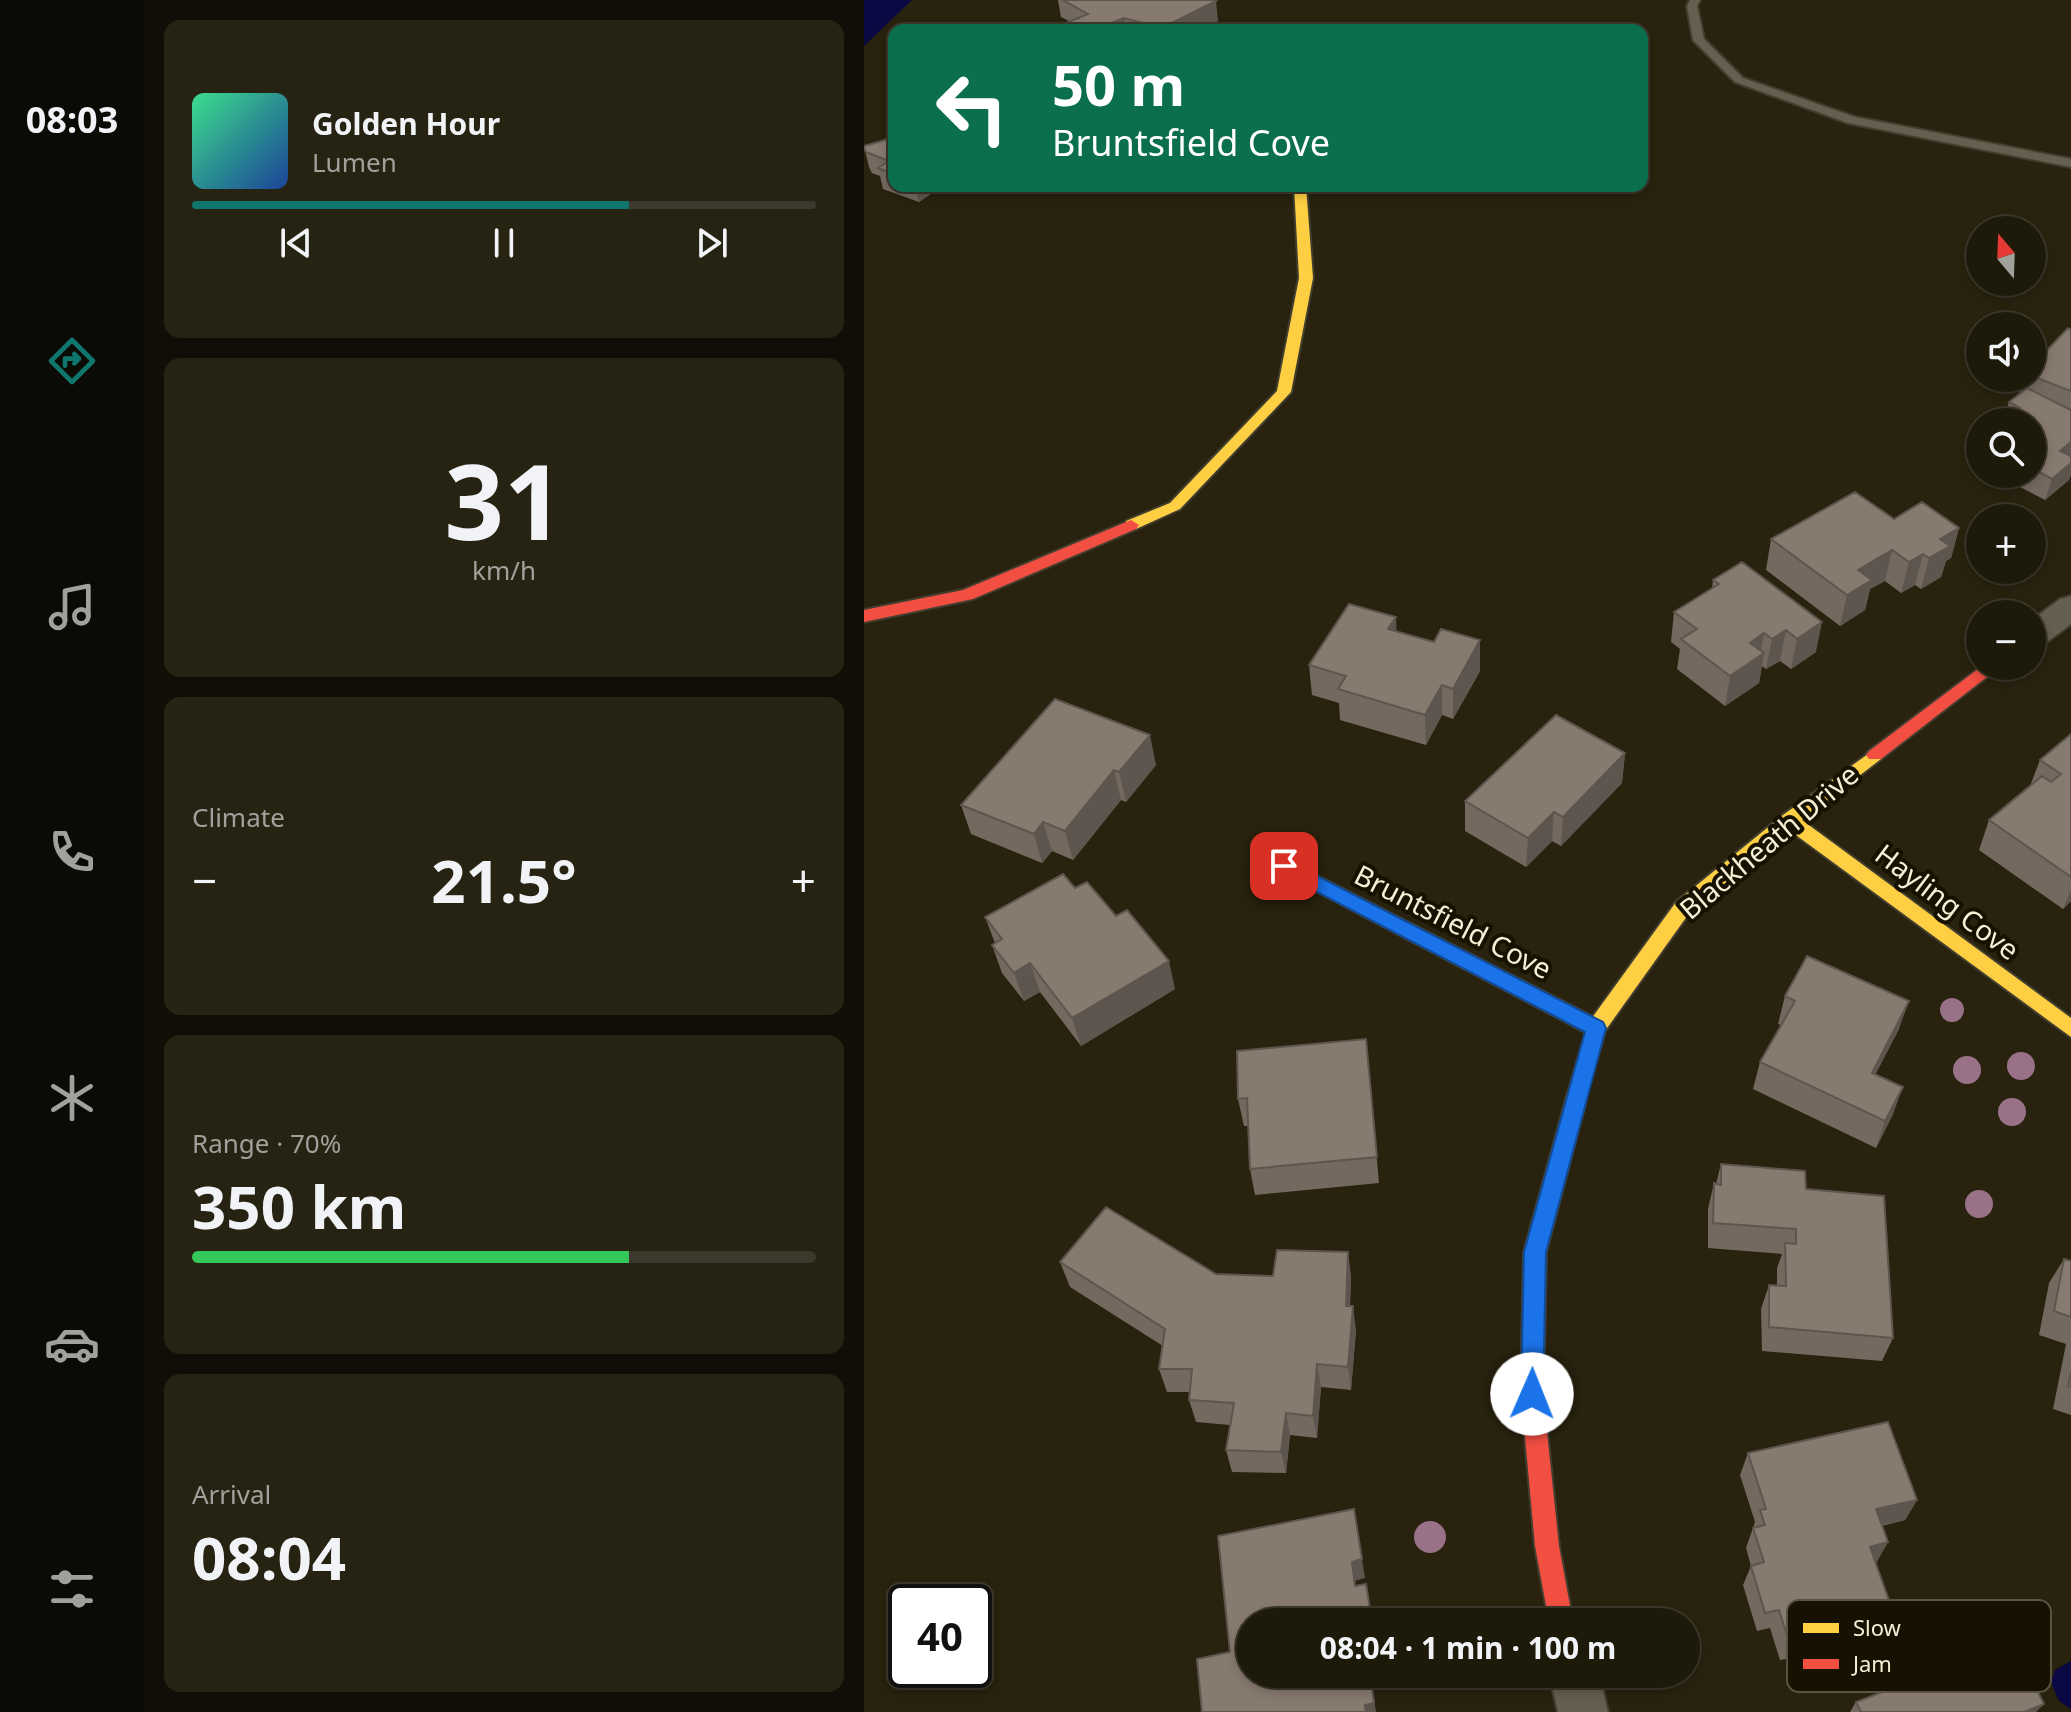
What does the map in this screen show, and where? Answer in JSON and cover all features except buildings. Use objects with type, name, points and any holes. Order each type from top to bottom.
[{"type":"street","points":[[864,616],[967,595],[1175,506],[1284,392],[1306,278],[1300,192]]},
{"type":"street","points":[[2046,626],[2071,607]]},
{"type":"street","name":"Blackheath Drive","points":[[1558,1608],[1547,1546],[1532,1394],[1535,1252],[1596,1028],[1683,907],[1789,820],[1974,680]]},
{"type":"street","name":"Hayling Cove","points":[[1789,820],[2071,1029]]},
{"type":"street","name":"Bruntsfield Cove","points":[[1284,866],[1596,1028]]},
{"type":"street","points":[[1577,1688],[1583,1712]]},
{"type":"lane","points":[[1695,0],[1692,6],[1699,40],[1739,80],[1852,120],[2071,163]]},
{"type":"shaded area","points":[[864,0],[912,0],[864,46]]},
{"type":"shaded area","points":[[2071,1661],[2071,1709],[2059,1701],[2051,1682],[2055,1670]]},
{"type":"traffic: slow","points":[[1131,525],[1175,506],[1284,392],[1306,278],[1300,192]]},
{"type":"traffic: slow","points":[[1576,1100],[1596,1028],[1683,907],[1789,820],[1875,755]]},
{"type":"traffic: slow","points":[[1789,820],[2071,1029]]},
{"type":"traffic: jam","points":[[864,616],[967,595],[1131,525]]},
{"type":"traffic: jam","points":[[1875,755],[1974,680]]},
{"type":"traffic: jam","points":[[1284,866],[1596,1028]]},
{"type":"traffic: jam","points":[[1558,1608],[1547,1546],[1532,1394],[1535,1252],[1576,1100]]},
{"type":"route","points":[[1284,866],[1596,1028],[1535,1252],[1532,1394]]}]
